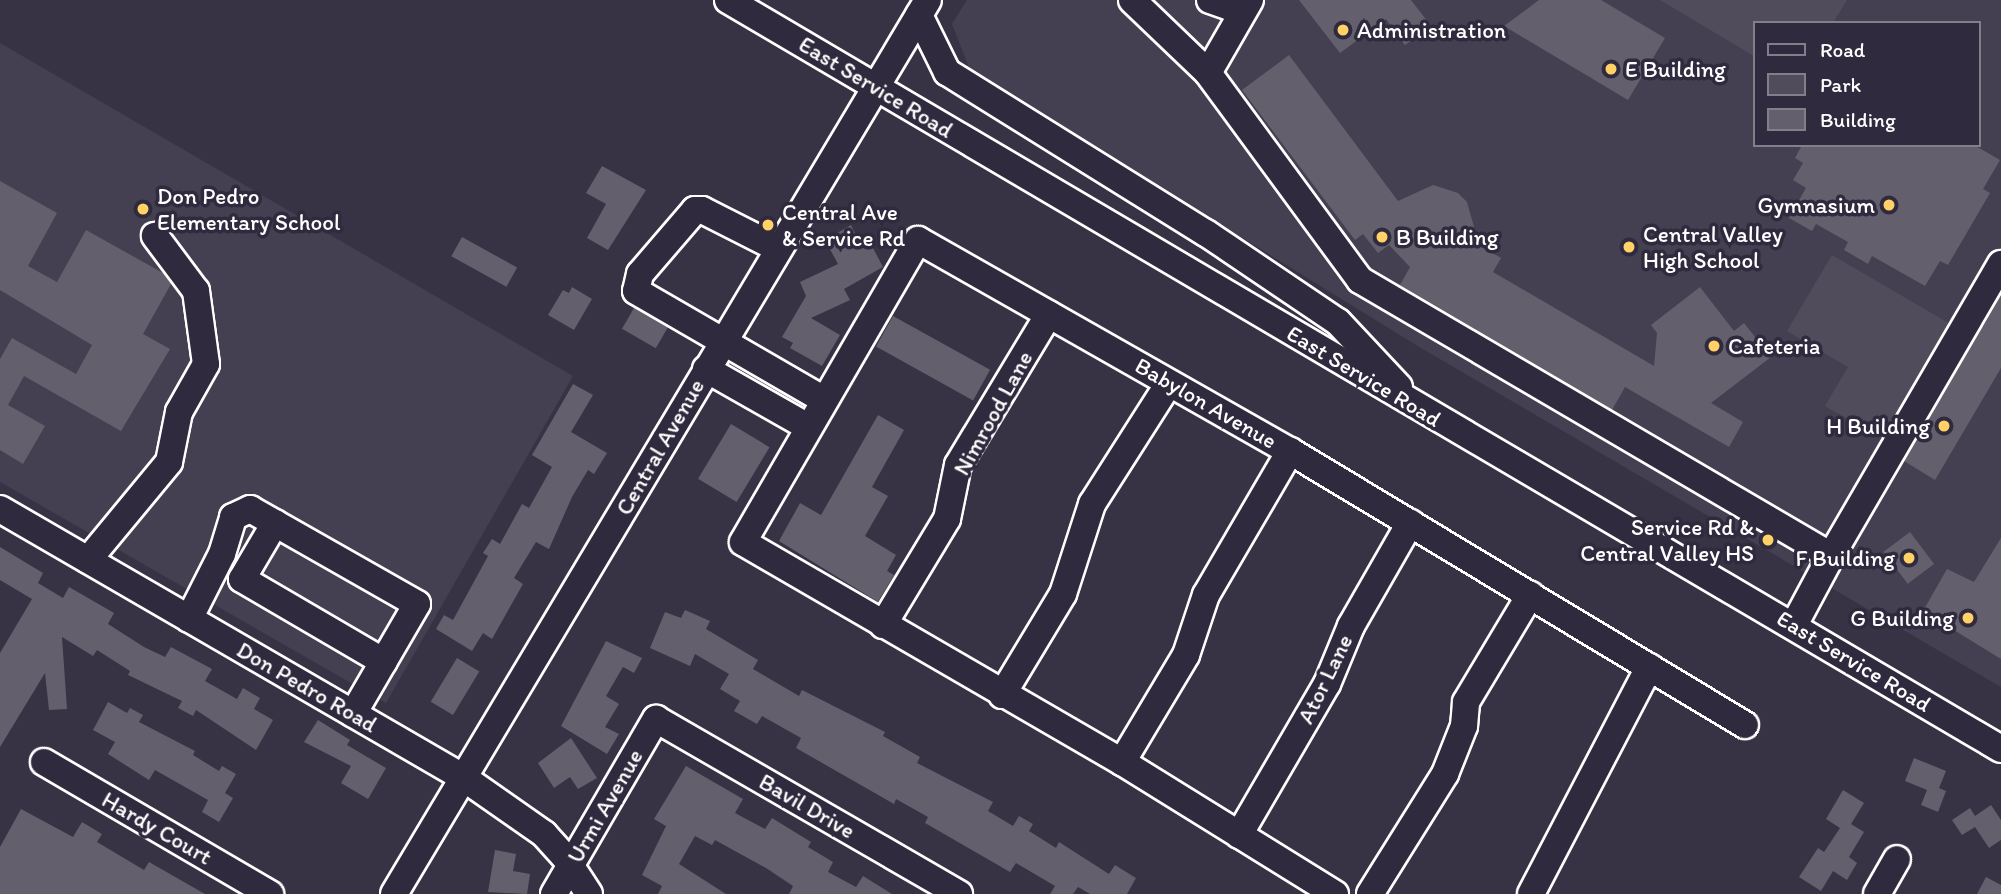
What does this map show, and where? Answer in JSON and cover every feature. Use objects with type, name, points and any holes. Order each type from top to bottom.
[{"type":"street","name":"East Service Road","points":[[728,0],[2001,749]]},
{"type":"street","points":[[1132,0],[1208,73],[1360,280],[1831,556]]},
{"type":"street","points":[[1210,0],[1230,6],[1249,0]]},
{"type":"street","points":[[1208,73],[1249,0]]},
{"type":"street","name":"Central Avenue","points":[[394,894],[923,7]]},
{"type":"street","points":[[923,7],[947,72],[1206,233],[1338,321],[1419,409]]},
{"type":"street","points":[[777,248],[702,210],[695,211],[640,274],[636,291],[824,400]]},
{"type":"street","points":[[89,560],[169,462],[180,412],[206,364],[196,291],[155,236]]},
{"type":"street","name":"Babylon Avenue","points":[[1335,894],[1122,762],[1002,695],[743,542],[918,240],[1290,451],[1745,725]]},
{"type":"street","points":[[1794,625],[1831,556],[2001,264]]},
{"type":"street","name":"Nimrood Lane","points":[[883,625],[947,519],[958,466],[1049,314]]},
{"type":"street","points":[[706,369],[808,427]]},
{"type":"street","points":[[1002,695],[1063,594],[1092,503],[1169,383]]},
{"type":"street","points":[[1122,762],[1186,654],[1206,595],[1290,451]]},
{"type":"street","name":"Don Pedro Road","points":[[0,509],[464,778],[536,828],[571,865],[589,894]]},
{"type":"street","points":[[190,619],[222,554],[233,517],[250,509],[417,604],[354,714]]},
{"type":"street","points":[[275,523],[242,579],[384,662]]},
{"type":"street","name":"Ator Lane","points":[[1239,835],[1327,684],[1351,626],[1410,523]]},
{"type":"street","points":[[1370,894],[1445,774],[1464,726],[1466,702],[1531,595]]},
{"type":"street","points":[[1531,894],[1649,667]]},
{"type":"street","name":"Urmi Avenue","points":[[554,894],[656,719]]},
{"type":"street","name":"Bavil Drive","points":[[656,719],[959,894]]},
{"type":"street","name":"Hardy Court","points":[[44,762],[270,894]]},
{"type":"street","points":[[1877,894],[1897,859]]},
{"type":"shaded area","name":"Central Valley High School","points":[[967,0],[2001,0],[2001,687],[1421,348],[970,70],[952,24]]},
{"type":"shaded area","name":"Don Pedro Elementary School","points":[[0,43],[573,376],[386,703],[0,482]]},
{"type":"green space","points":[[1660,0],[1847,0],[1834,21],[1752,21],[1752,55]]},
{"type":"green space","points":[[1832,255],[1957,328],[1891,444],[1825,406],[1848,367],[1787,331]]},
{"type":"building","name":"Administration","points":[[1299,0],[1411,0],[1431,26],[1405,45],[1386,19],[1340,53]]},
{"type":"building","name":"E Building","points":[[1539,0],[1601,0],[1665,38],[1628,100],[1504,26]]},
{"type":"building","name":"B Building","points":[[1289,55],[1398,201],[1433,185],[1458,193],[1467,202],[1474,227],[1470,240],[1501,258],[1493,272],[1654,366],[1657,333],[1651,325],[1700,287],[1734,331],[1744,323],[1771,357],[1711,403],[1743,422],[1729,447],[1625,387],[1612,410],[1400,285],[1410,267],[1389,245],[1378,253],[1363,234],[1355,240],[1242,90]]},
{"type":"building","name":"Gymnasium","points":[[1801,147],[1977,147],[2000,160],[1983,189],[1990,193],[1948,265],[1940,261],[1925,286],[1872,256],[1868,264],[1844,250],[1848,242],[1816,224],[1812,231],[1789,218],[1806,188],[1793,180],[1803,163],[1795,158]]},
{"type":"building","points":[[602,166],[646,190],[608,250],[587,238],[606,204],[586,193]]},
{"type":"building","points":[[0,181],[57,213],[28,266],[57,282],[86,230],[163,273],[171,284],[143,334],[170,349],[121,431],[24,376],[8,405],[45,426],[23,464],[0,450],[0,359],[12,338],[76,374],[92,345],[0,290]]},
{"type":"building","points":[[851,225],[858,239],[866,235],[883,267],[844,289],[850,300],[811,318],[840,335],[822,366],[790,348],[793,343],[782,337],[806,296],[800,282],[838,264],[825,240]]},
{"type":"building","points":[[462,237],[517,268],[506,287],[451,256]]},
{"type":"building","points":[[572,287],[592,299],[574,330],[548,315],[563,290],[569,293]]},
{"type":"building","name":"H Building","points":[[2001,295],[2001,368],[1935,480],[1904,461]]},
{"type":"building","points":[[634,308],[668,328],[656,348],[622,329]]},
{"type":"building","points":[[893,316],[990,370],[973,400],[876,347]]},
{"type":"building","points":[[573,384],[593,395],[571,432],[607,453],[594,474],[588,470],[572,497],[549,549],[536,542],[514,578],[523,584],[492,639],[483,633],[472,651],[436,629],[444,615],[453,620],[488,556],[483,553],[492,539],[500,544],[522,504],[529,508],[552,467],[532,455]]},
{"type":"building","points":[[878,415],[904,430],[872,487],[888,496],[865,536],[896,555],[887,571],[894,575],[878,602],[779,541],[800,503],[821,515]]},
{"type":"building","points":[[731,424],[770,447],[737,502],[698,479]]},
{"type":"building","name":"F Building","points":[[1910,532],[1934,564],[1908,584],[1884,552]]},
{"type":"building","name":"G Building","points":[[2001,538],[2001,659],[1923,611],[1947,569],[1974,582]]},
{"type":"building","points":[[0,547],[43,573],[38,583],[63,598],[69,587],[114,613],[108,624],[144,647],[165,657],[171,647],[212,669],[205,681],[237,699],[243,688],[260,698],[254,709],[273,720],[256,750],[196,710],[193,716],[178,708],[182,701],[128,675],[130,671],[97,650],[93,656],[62,637],[67,709],[49,710],[45,673],[0,747],[0,653],[32,599],[0,580]]},
{"type":"building","points":[[685,610],[710,621],[706,629],[758,660],[753,669],[799,696],[802,690],[885,732],[883,736],[920,757],[917,763],[993,802],[988,811],[1013,826],[1019,816],[1033,824],[1029,831],[1056,848],[1059,842],[1109,874],[1115,865],[1136,878],[1127,894],[1090,894],[1078,887],[1073,894],[1050,894],[1055,886],[1016,863],[1010,872],[925,823],[928,817],[896,799],[894,804],[796,748],[801,738],[762,716],[757,724],[734,711],[740,701],[720,689],[729,674],[695,654],[690,666],[650,648],[665,612],[681,618]]},
{"type":"building","points":[[606,641],[642,658],[634,673],[623,667],[606,696],[619,704],[605,727],[619,734],[607,754],[561,726]]},
{"type":"building","points":[[457,658],[479,671],[453,715],[431,702]]},
{"type":"building","points":[[108,702],[127,713],[130,708],[143,715],[139,722],[195,751],[193,755],[219,771],[222,766],[236,774],[225,793],[233,798],[219,822],[202,812],[208,800],[155,770],[149,780],[108,754],[115,742],[93,730]]},
{"type":"building","points":[[318,720],[350,740],[347,745],[386,768],[368,799],[341,783],[351,766],[304,742]]},
{"type":"building","points":[[571,738],[597,778],[578,789],[570,777],[554,788],[538,763]]},
{"type":"building","points":[[1914,758],[1946,771],[1939,788],[1946,791],[1938,812],[1921,805],[1927,790],[1905,781]]},
{"type":"building","points":[[686,766],[743,799],[735,813],[765,829],[772,818],[811,842],[808,847],[833,862],[828,872],[856,887],[863,876],[892,894],[789,894],[793,886],[766,868],[715,840],[712,845],[695,836],[679,864],[726,894],[658,894],[662,886],[642,875],[666,826],[654,819]]},
{"type":"building","points":[[1843,790],[1864,803],[1851,824],[1864,832],[1849,857],[1857,863],[1847,880],[1833,871],[1821,891],[1799,877],[1818,848],[1824,852],[1840,828],[1826,819]]},
{"type":"building","points":[[1991,805],[2001,820],[2001,840],[1989,848],[1975,827],[1962,835],[1952,820],[1970,808],[1975,816]]},
{"type":"building","points":[[21,809],[73,837],[82,822],[102,834],[97,842],[144,870],[149,862],[205,894],[0,894],[0,847]]},
{"type":"building","points":[[495,850],[516,854],[513,871],[530,874],[527,894],[488,892]]},
{"type":"building","points":[[1986,877],[2001,885],[2001,894],[1977,894]]},
{"type":"place","name":"Administration","points":[[1343,30]]},
{"type":"place","name":"E Building","points":[[1611,69]]},
{"type":"place","name":"Gymnasium","points":[[1889,205]]},
{"type":"place","name":"Don Pedro Elementary School","points":[[143,209]]},
{"type":"place","name":"Central Ave & Service Rd","points":[[768,225]]},
{"type":"place","name":"B Building","points":[[1382,237]]},
{"type":"place","name":"Central Valley High School","points":[[1629,247]]},
{"type":"place","name":"Cafeteria","points":[[1714,346]]},
{"type":"place","name":"H Building","points":[[1944,426]]},
{"type":"place","name":"Service Rd & Central Valley HS","points":[[1768,540]]},
{"type":"place","name":"F Building","points":[[1909,558]]},
{"type":"place","name":"G Building","points":[[1968,618]]}]
